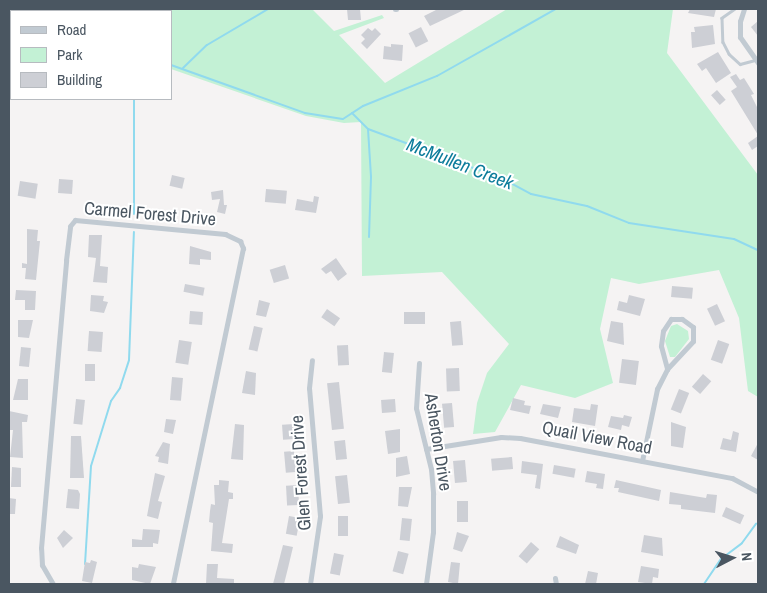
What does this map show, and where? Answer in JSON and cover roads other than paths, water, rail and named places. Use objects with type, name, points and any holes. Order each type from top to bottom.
[{"type":"street","points":[[743,9],[740,37],[757,61]]},
{"type":"street","name":"Carmel Forest Drive","points":[[53,584],[42,565],[41,548],[66,260],[70,226],[75,220],[226,234],[240,241],[243,248],[173,584]]},
{"type":"street","points":[[642,461],[653,402],[667,368],[693,341],[692,327],[682,319],[671,319],[663,330],[661,346],[667,368]]},
{"type":"street","name":"Glen Forest Drive","points":[[310,584],[320,516],[309,388],[312,360]]},
{"type":"street","name":"Asherton Drive","points":[[419,363],[415,402],[426,449],[434,509],[426,584]]},
{"type":"street","name":"Quail View Road","points":[[426,449],[514,437],[732,478],[758,492]]},
{"type":"street","points":[[555,578],[556,584]]},
{"type":"lane","points":[[735,9],[722,18],[724,42],[729,54],[740,64],[757,61]]},
{"type":"waterway","points":[[183,68],[207,45],[268,9]]},
{"type":"waterway","points":[[172,65],[305,113],[343,119],[363,106],[437,76],[556,9]]},
{"type":"waterway","points":[[134,100],[134,214]]},
{"type":"waterway","name":"McMullen Creek","points":[[352,113],[368,129],[503,179],[531,194],[587,206],[629,223],[734,239],[758,250]]},
{"type":"waterway","points":[[368,129],[371,177],[369,237]]},
{"type":"waterway","points":[[85,564],[91,466],[111,401],[120,388],[129,360],[134,232]]},
{"type":"waterway","points":[[704,584],[721,559],[742,543],[756,524]]}]
